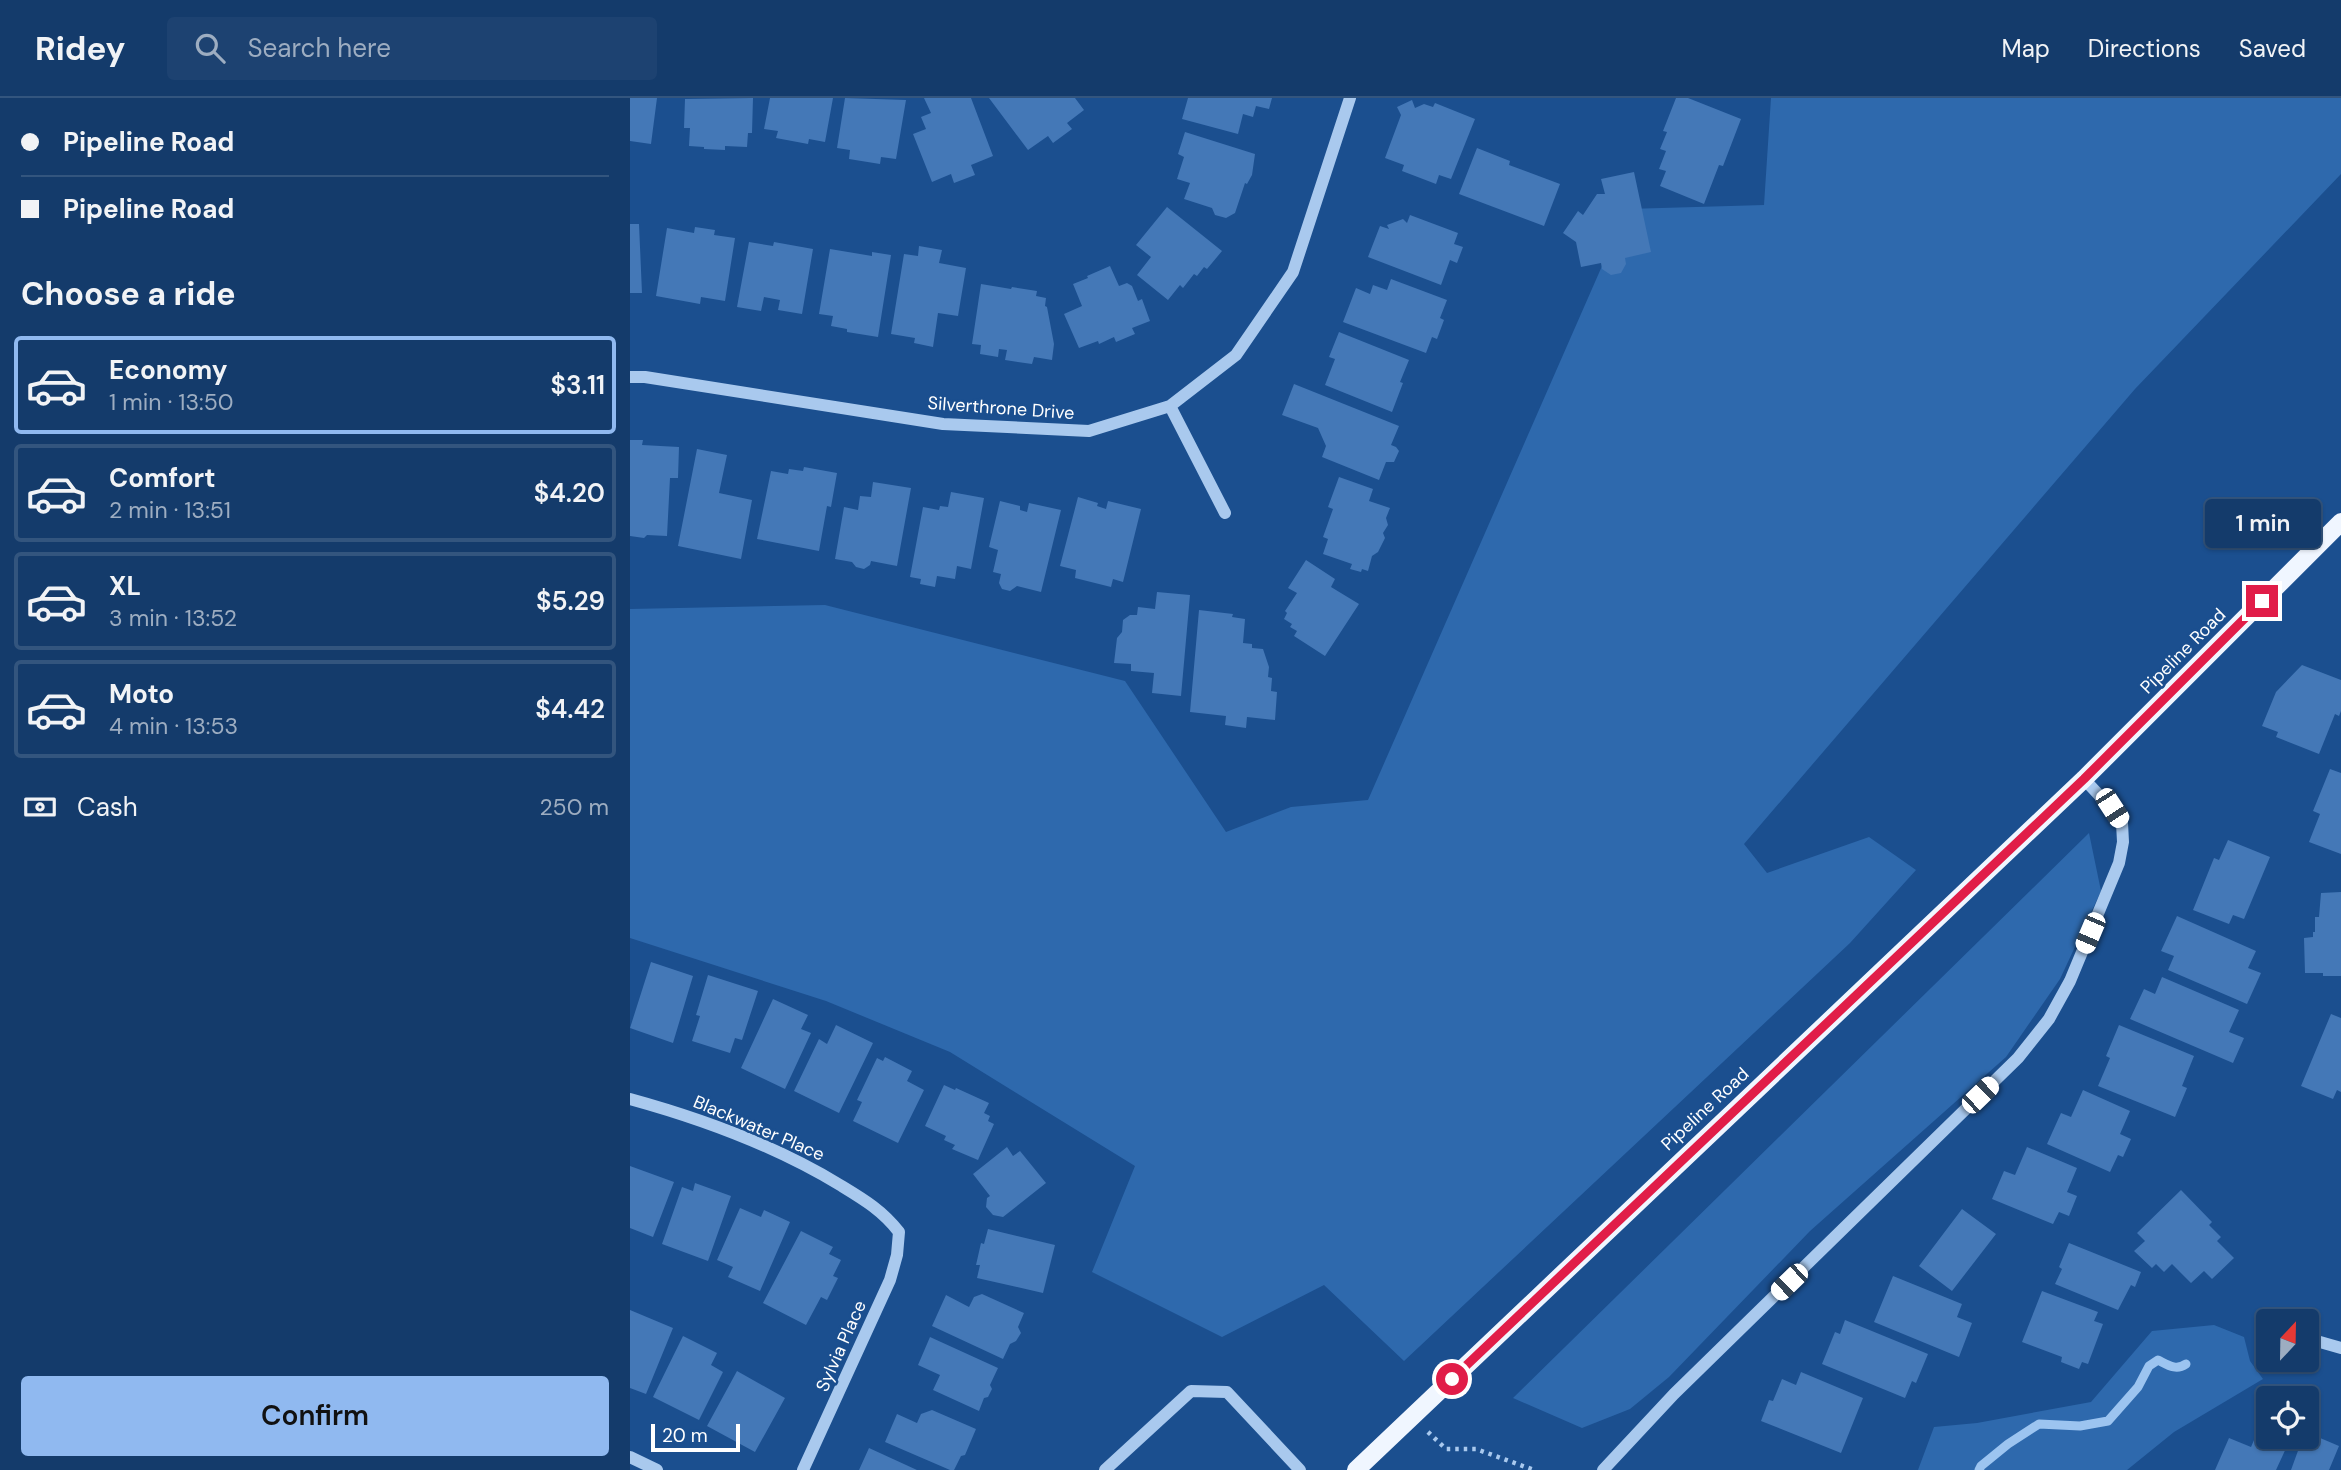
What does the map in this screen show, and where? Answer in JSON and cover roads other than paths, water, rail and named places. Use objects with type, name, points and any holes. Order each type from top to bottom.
[{"type":"main road","name":"Pipeline Road","points":[[1356,1470],[2084,779],[2341,522]]},
{"type":"street","name":"Silverthrone Drive","points":[[630,377],[645,377],[943,424],[1089,431],[1170,406],[1236,355],[1293,272],[1350,98]]},
{"type":"street","points":[[1170,406],[1225,513]]},
{"type":"street","points":[[1603,1470],[1674,1394],[2018,1058],[2049,1019],[2070,981],[2101,909],[2119,863],[2123,842],[2122,823],[2112,808],[2084,779]]},
{"type":"street","name":"Blackwater Place","points":[[630,1099],[677,1112],[760,1144],[823,1174],[877,1208],[898,1232]]},
{"type":"street","name":"Sylvia Place","points":[[803,1470],[890,1280],[897,1255],[898,1232]]},
{"type":"street","points":[[2319,1342],[2341,1348]]},
{"type":"street","points":[[1105,1470],[1191,1391],[1227,1392],[1300,1470]]},
{"type":"street","points":[[630,1457],[657,1470]]},
{"type":"waterway","points":[[1979,1470],[2008,1444],[2039,1424],[2080,1426],[2108,1421],[2138,1387],[2149,1366],[2158,1360],[2175,1367],[2186,1364]]}]
